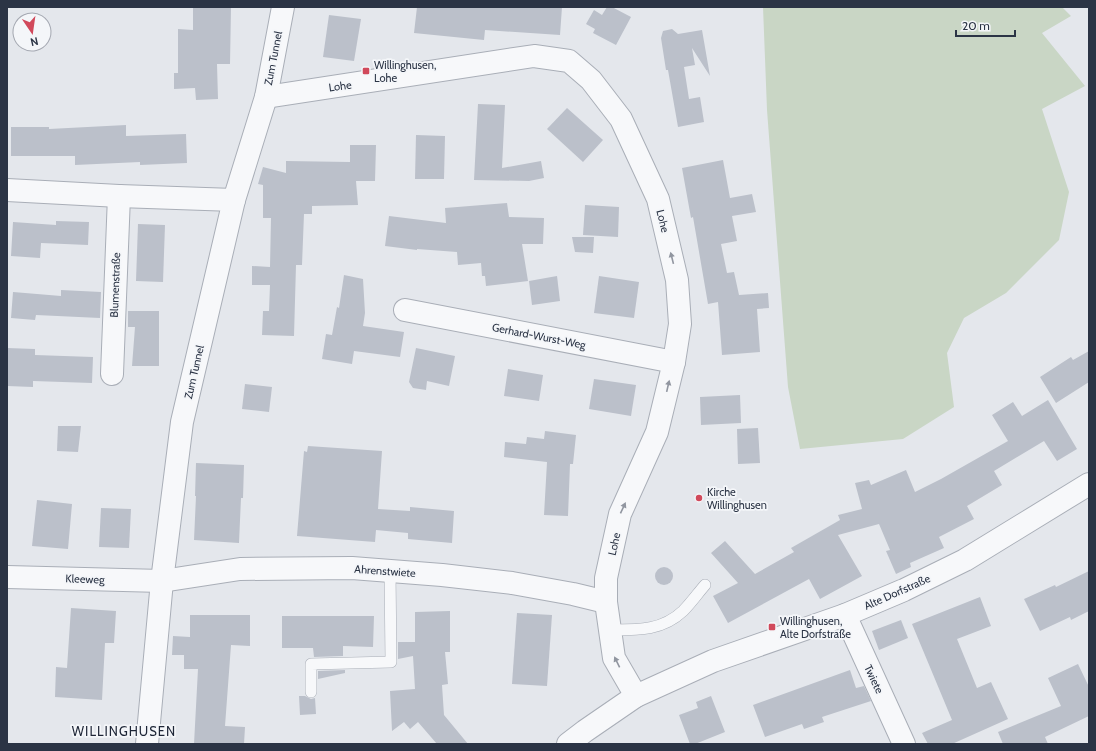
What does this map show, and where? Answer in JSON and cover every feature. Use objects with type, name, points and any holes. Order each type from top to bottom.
[{"type":"street","name":"Zum Tunnel","points":[[147,744],[162,581],[182,422],[234,200],[266,97],[283,7]]},
{"type":"street","name":"Lohe","points":[[266,97],[534,56],[569,61],[591,80],[621,119],[658,199],[677,280],[680,324],[674,362],[657,432],[620,514],[606,578],[606,602],[614,658],[636,696]]},
{"type":"street","points":[[7,190],[234,200]]},
{"type":"street","name":"Blumenstraße","points":[[112,374],[119,196]]},
{"type":"street","name":"Gerhard-Wurst-Weg","points":[[405,310],[674,362]]},
{"type":"street","name":"Alte Dorfstraße","points":[[568,744],[636,696],[713,661],[845,614],[904,590],[965,560],[1089,484]]},
{"type":"street","name":"Ahrenstwiete","points":[[162,581],[240,569],[352,568],[442,575],[512,583],[573,594],[606,602]]},
{"type":"street","name":"Kleeweg","points":[[7,577],[162,581]]},
{"type":"street","name":"Twiete","points":[[845,614],[904,744]]},
{"type":"lane","points":[[311,692],[311,664],[391,662],[390,571]]},
{"type":"lane","points":[[610,630],[637,630],[654,627],[666,622],[682,611],[705,585]]},
{"type":"green space","points":[[763,7],[1062,7],[1071,16],[1042,33],[1085,86],[1042,109],[1069,192],[1059,240],[1006,293],[964,318],[947,353],[954,407],[903,439],[800,449],[788,387],[767,110]]},
{"type":"building","points":[[193,7],[231,7],[230,64],[217,64],[218,99],[196,100],[195,88],[174,89],[174,73],[178,73],[178,29],[193,30]]},
{"type":"building","points":[[417,7],[562,7],[560,35],[485,30],[484,40],[414,33]]},
{"type":"building","points":[[607,7],[612,7],[631,17],[616,45],[593,33],[595,29],[586,24],[594,10],[602,15]]},
{"type":"building","points":[[329,15],[361,19],[354,61],[323,57]]},
{"type":"building","points":[[672,29],[678,34],[702,30],[710,76],[692,48],[695,65],[684,67],[689,99],[700,97],[704,122],[678,127],[661,38],[663,31]]},
{"type":"building","points":[[478,104],[505,105],[502,168],[541,161],[544,178],[529,181],[474,180]]},
{"type":"building","points":[[567,108],[603,140],[583,162],[547,129]]},
{"type":"building","points":[[126,125],[126,136],[186,134],[187,163],[140,165],[140,162],[75,165],[75,156],[11,156],[11,127],[49,127],[49,129]]},
{"type":"building","points":[[416,135],[445,136],[444,179],[415,179]]},
{"type":"building","points":[[350,145],[376,145],[375,181],[356,181],[358,205],[312,206],[312,214],[304,214],[302,265],[296,265],[294,336],[262,335],[263,311],[269,311],[270,285],[252,285],[252,266],[270,267],[271,218],[263,218],[263,185],[258,184],[263,167],[286,173],[286,161],[350,162]]},
{"type":"building","points":[[723,160],[730,198],[752,194],[756,212],[732,216],[737,241],[721,244],[727,273],[734,272],[739,295],[768,293],[769,308],[757,309],[760,352],[722,355],[718,302],[708,304],[693,217],[691,218],[682,168]]},
{"type":"building","points":[[507,203],[509,217],[544,218],[543,244],[522,244],[528,281],[486,286],[485,276],[482,276],[481,263],[458,265],[457,252],[417,250],[385,246],[389,216],[446,223],[445,208]]},
{"type":"building","points":[[585,205],[619,207],[618,237],[583,235]]},
{"type":"building","points":[[56,221],[89,222],[88,245],[41,243],[40,258],[11,256],[13,222],[56,225]]},
{"type":"building","points":[[138,224],[165,225],[163,282],[136,281]]},
{"type":"building","points":[[572,237],[594,237],[593,253],[575,252]]},
{"type":"building","points":[[344,275],[363,279],[365,313],[363,326],[404,332],[400,357],[354,351],[352,364],[322,359],[326,334],[332,335],[337,307],[339,308]]},
{"type":"building","points":[[557,276],[560,301],[532,305],[529,281]]},
{"type":"building","points":[[599,276],[639,282],[634,318],[594,313]]},
{"type":"building","points":[[61,290],[101,292],[100,318],[36,315],[35,320],[11,318],[13,292],[61,296]]},
{"type":"building","points":[[128,311],[159,311],[159,366],[132,366],[135,327],[128,327]]},
{"type":"building","points":[[7,348],[35,349],[35,355],[93,357],[92,383],[33,381],[33,387],[7,386]]},
{"type":"building","points":[[416,348],[455,356],[449,386],[427,381],[426,390],[413,388],[409,382]]},
{"type":"building","points":[[1089,351],[1089,382],[1056,403],[1040,377],[1071,357],[1073,360]]},
{"type":"building","points":[[508,369],[543,375],[539,401],[504,396]]},
{"type":"building","points":[[594,379],[636,385],[631,416],[589,409]]},
{"type":"building","points":[[245,384],[272,387],[269,412],[242,409]]},
{"type":"building","points":[[740,395],[741,423],[701,425],[700,397]]},
{"type":"building","points":[[1048,400],[1077,449],[1057,461],[1044,441],[994,471],[1002,485],[967,506],[974,519],[939,537],[944,548],[910,563],[911,567],[896,574],[886,551],[890,550],[879,524],[838,535],[862,576],[820,599],[809,579],[728,623],[713,596],[738,583],[711,553],[725,541],[755,574],[794,552],[791,548],[840,520],[838,515],[862,509],[855,483],[869,480],[871,485],[906,470],[915,492],[1008,441],[992,415],[1013,402],[1022,416]]},
{"type":"building","points":[[58,426],[81,426],[78,452],[57,451]]},
{"type":"building","points":[[758,428],[760,463],[738,464],[737,429]]},
{"type":"building","points":[[545,431],[576,435],[573,464],[570,464],[568,516],[544,515],[547,462],[504,457],[505,442],[526,444],[527,437],[544,439]]},
{"type":"building","points":[[308,446],[382,451],[378,509],[410,511],[410,507],[454,511],[452,543],[408,539],[408,533],[376,530],[375,542],[297,536],[304,451],[307,452]]},
{"type":"building","points":[[196,463],[244,465],[239,543],[194,540]]},
{"type":"building","points":[[37,500],[72,504],[68,549],[32,546]]},
{"type":"building","points":[[101,508],[131,509],[129,548],[99,547]]},
{"type":"building","points":[[664,567],[670,570],[673,576],[670,582],[664,585],[658,582],[655,576],[658,570]]},
{"type":"building","points":[[1089,571],[1089,611],[1071,620],[1070,617],[1040,631],[1024,599],[1055,585],[1056,587]]},
{"type":"building","points":[[980,597],[991,626],[957,639],[977,688],[991,682],[1008,719],[952,744],[928,744],[922,733],[952,720],[912,624]]},
{"type":"building","points":[[71,608],[116,611],[114,643],[105,643],[102,700],[55,697],[56,667],[67,668]]},
{"type":"building","points":[[450,611],[450,652],[445,652],[448,684],[442,685],[444,715],[468,744],[437,744],[418,722],[410,729],[404,722],[392,731],[390,691],[415,689],[413,656],[398,659],[398,642],[415,642],[415,612]]},
{"type":"building","points":[[517,613],[552,615],[547,686],[512,684]]},
{"type":"building","points":[[190,615],[250,615],[250,646],[231,645],[225,726],[245,727],[244,744],[194,744],[198,669],[184,669],[184,655],[172,655],[173,636],[190,637]]},
{"type":"building","points":[[282,616],[374,616],[373,647],[343,646],[343,656],[314,657],[313,648],[282,648]]},
{"type":"building","points":[[901,620],[908,638],[879,650],[872,631]]},
{"type":"building","points":[[1078,664],[1089,687],[1089,716],[1045,737],[1048,744],[1003,744],[998,732],[1061,706],[1048,678]]},
{"type":"building","points":[[345,670],[345,673],[318,679],[318,671]]},
{"type":"building","points":[[850,670],[856,688],[864,686],[871,701],[822,717],[824,722],[804,729],[802,724],[765,737],[753,705]]},
{"type":"building","points":[[299,696],[305,696],[311,699],[315,698],[316,714],[300,715]]},
{"type":"building","points":[[711,696],[725,732],[695,744],[690,744],[679,715],[698,708],[696,702]]},
{"type":"place","name":"Willinghusen, Lohe","points":[[366,71]]},
{"type":"place","name":"Kirche Willinghusen","points":[[699,498]]},
{"type":"place","name":"Willinghusen, Alte Dorfstraße","points":[[772,627]]},
{"type":"district","name":"WILLINGHUSEN","points":[[124,731]]}]
